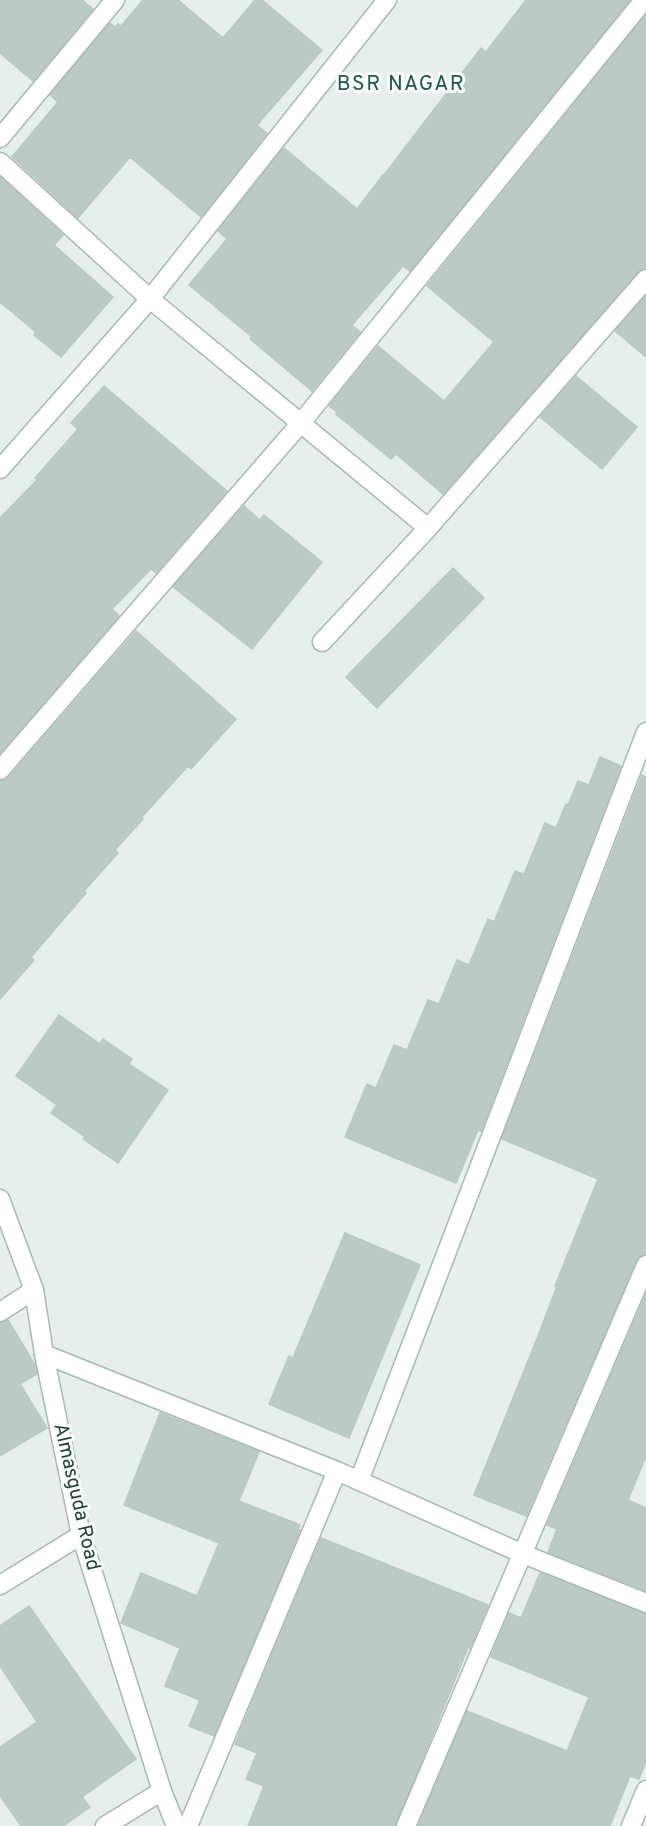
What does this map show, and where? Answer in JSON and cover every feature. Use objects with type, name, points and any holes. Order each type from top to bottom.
[{"type":"street","points":[[0,138],[115,0]]},
{"type":"street","points":[[0,469],[150,299],[387,0]]},
{"type":"street","points":[[0,770],[300,424],[644,0]]},
{"type":"street","points":[[0,162],[150,299],[428,528]]},
{"type":"street","points":[[322,642],[428,528],[646,279]]},
{"type":"street","points":[[359,1481],[646,732]]},
{"type":"street","name":"Almasguda Road","points":[[0,1199],[34,1290],[44,1354],[81,1535],[162,1791],[176,1826]]},
{"type":"street","points":[[406,1826],[646,1265]]},
{"type":"street","points":[[0,1312],[34,1290]]},
{"type":"street","points":[[44,1354],[337,1471],[523,1554],[646,1604]]},
{"type":"street","points":[[188,1826],[337,1471]]},
{"type":"street","points":[[0,1585],[81,1535]]},
{"type":"street","points":[[631,1826],[646,1790]]},
{"type":"street","points":[[105,1826],[162,1791]]},
{"type":"building","points":[[0,0],[82,0],[93,9],[33,81],[0,53]]},
{"type":"building","points":[[143,0],[178,0],[223,38],[255,0],[262,0],[322,50],[257,125],[267,133],[201,217],[130,157],[78,218],[12,157],[58,102],[50,95],[110,23],[115,27],[118,24],[121,26]]},
{"type":"building","points":[[526,0],[630,0],[410,271],[403,266],[352,325],[360,332],[312,391],[189,285],[227,239],[218,231],[284,148],[357,209],[481,48],[486,52]]},
{"type":"building","points":[[646,15],[646,268],[638,272],[443,494],[396,454],[391,459],[329,406],[378,346],[444,401],[494,342],[427,286]]},
{"type":"building","points":[[0,177],[63,235],[54,245],[113,297],[61,357],[34,335],[36,332],[0,302]]},
{"type":"building","points":[[646,296],[646,357],[615,331]]},
{"type":"building","points":[[576,376],[637,427],[602,469],[540,417]]},
{"type":"building","points":[[104,386],[227,491],[156,573],[151,569],[112,609],[119,616],[0,753],[0,518],[37,480],[35,478],[78,429],[71,423]]},
{"type":"building","points":[[244,506],[260,520],[264,515],[322,562],[252,649],[173,587]]},
{"type":"building","points":[[453,568],[484,598],[377,708],[346,677]]},
{"type":"building","points":[[136,631],[236,719],[191,769],[188,766],[141,818],[143,819],[115,850],[118,853],[84,891],[86,893],[31,957],[34,960],[0,999],[0,781],[9,777]]},
{"type":"building","points":[[600,757],[621,766],[481,1131],[478,1130],[456,1183],[345,1137],[367,1084],[376,1088],[394,1045],[407,1050],[428,1000],[439,1004],[457,960],[469,965],[488,919],[494,922],[515,871],[524,874],[545,823],[556,828],[578,781],[589,785]]},
{"type":"building","points":[[642,775],[646,777],[646,1254],[640,1256],[636,1261],[526,1516],[474,1495],[598,1179],[502,1139]]},
{"type":"building","points":[[59,1015],[100,1044],[103,1039],[132,1059],[129,1064],[168,1090],[118,1163],[51,1113],[57,1105],[16,1076]]},
{"type":"building","points":[[345,1233],[420,1265],[349,1438],[269,1404],[289,1356],[293,1358]]},
{"type":"building","points":[[646,1294],[646,1456],[628,1500],[646,1508],[646,1591],[548,1552],[557,1529],[547,1525]]},
{"type":"building","points":[[8,1320],[35,1365],[37,1374],[20,1384],[47,1428],[0,1456],[0,1323]]},
{"type":"building","points":[[160,1413],[259,1452],[239,1501],[300,1525],[298,1529],[300,1530],[214,1736],[189,1726],[200,1700],[165,1686],[180,1648],[121,1623],[141,1573],[197,1596],[219,1543],[124,1505]]},
{"type":"building","points":[[321,1538],[488,1605],[395,1826],[248,1826],[264,1786],[246,1779],[257,1753],[235,1744]]},
{"type":"building","points":[[540,1573],[646,1614],[646,1761],[639,1779],[630,1776],[610,1826],[418,1826],[467,1711],[567,1751],[589,1697],[491,1657],[509,1613],[521,1618]]},
{"type":"building","points":[[29,1606],[136,1759],[82,1797],[90,1807],[63,1826],[21,1826],[0,1796],[0,1747],[37,1722],[0,1666],[0,1626]]},
{"type":"district","name":"BSR NAGAR","points":[[401,84]]}]
